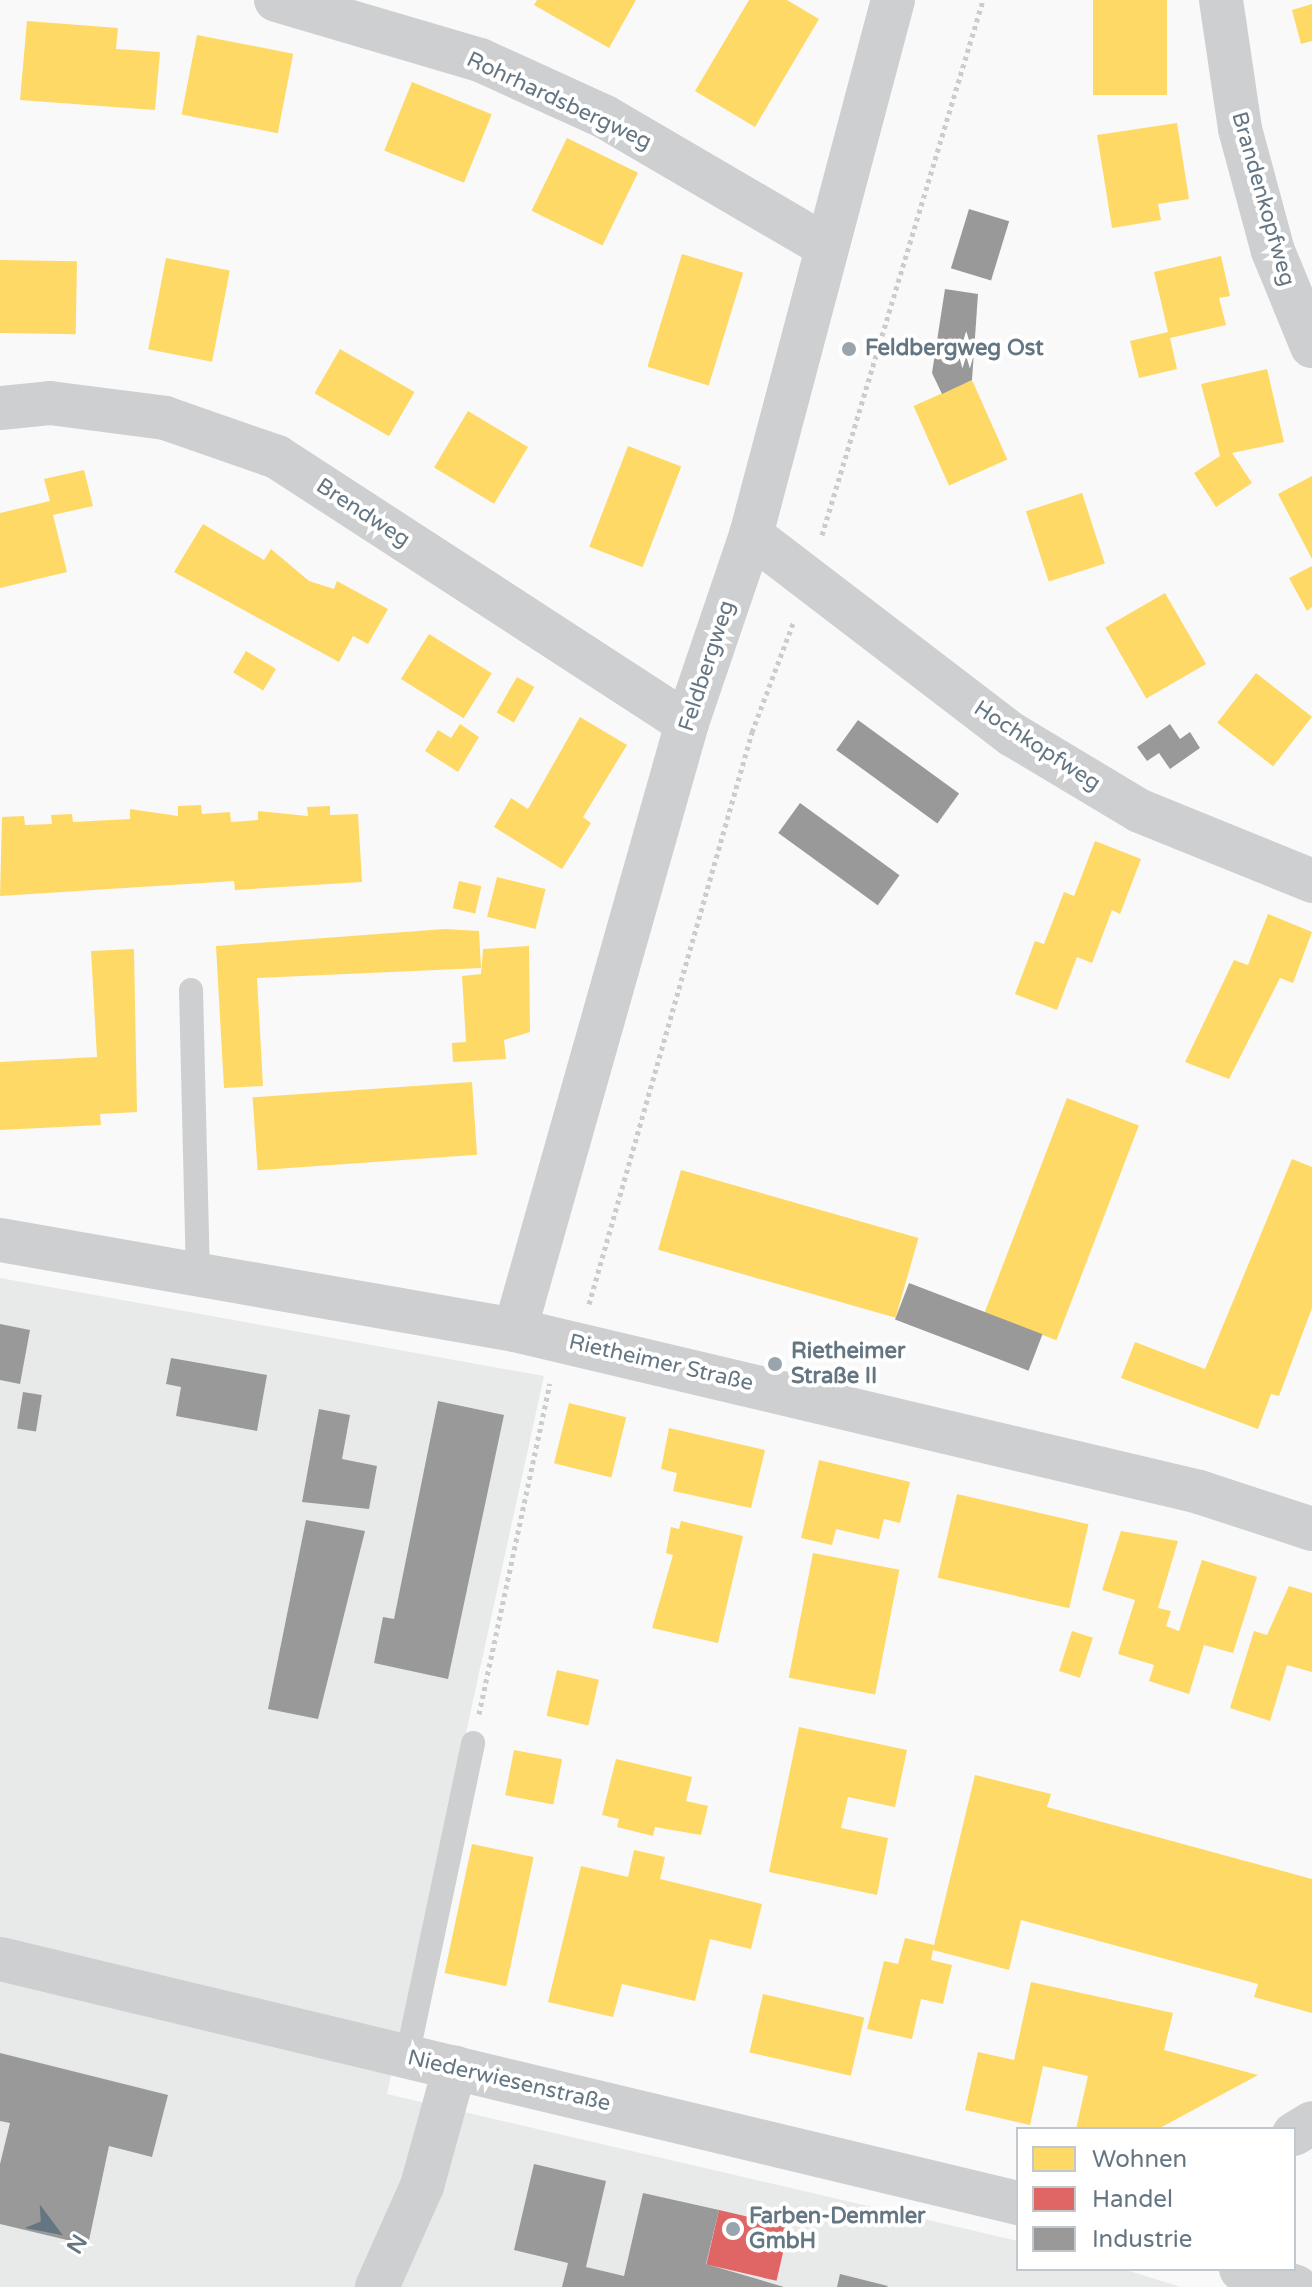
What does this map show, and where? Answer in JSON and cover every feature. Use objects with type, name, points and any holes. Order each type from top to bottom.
[{"type":"street","name":"Rohrhardsbergweg","points":[[276,0],[494,67],[605,117],[824,245]]},
{"type":"street","name":"Feldbergweg","points":[[515,1330],[687,723],[751,535],[824,245],[893,0]]},
{"type":"street","name":"Brandenkopfweg","points":[[1221,0],[1240,129],[1273,251],[1312,346]]},
{"type":"street","name":"Brendweg","points":[[0,408],[50,403],[165,418],[277,457],[687,723]]},
{"type":"street","name":"Hochkopfweg","points":[[751,535],[1039,751],[1140,811],[1312,881]]},
{"type":"street","name":"Rietheimer Straße","points":[[0,1240],[515,1330],[1199,1492],[1312,1529]]},
{"type":"street","name":"Niederwiesenstraße","points":[[0,1959],[1016,2203]]},
{"type":"street","points":[[377,2287],[422,2186],[455,2067]]},
{"type":"street","points":[[1247,2271],[1296,2287]]},
{"type":"lane","points":[[191,990],[198,1273]]},
{"type":"lane","points":[[407,2057],[473,1743]]},
{"type":"path","points":[[473,1743],[539,1419],[563,1341],[594,1297],[752,732],[811,578],[848,432],[983,0]]},
{"type":"shaded area","points":[[0,1278],[544,1376],[387,2094],[1016,2241],[1016,2271],[1129,2271],[1181,2287],[0,2287]]},
{"type":"building: Wohnen","points":[[537,0],[636,0],[609,48],[534,5]]},
{"type":"building: Wohnen","points":[[749,0],[787,0],[819,19],[755,127],[695,91]]},
{"type":"building: Wohnen","points":[[1093,0],[1167,0],[1167,95],[1093,95]]},
{"type":"building: Wohnen","points":[[1312,4],[1312,41],[1301,44],[1292,10]]},
{"type":"building: Wohnen","points":[[27,21],[118,28],[116,49],[160,52],[155,110],[20,100]]},
{"type":"building: Wohnen","points":[[197,35],[293,54],[278,133],[182,115]]},
{"type":"building: Wohnen","points":[[412,82],[492,114],[464,183],[384,151]]},
{"type":"building: Wohnen","points":[[1177,123],[1189,199],[1158,204],[1161,220],[1112,228],[1097,135]]},
{"type":"building: Wohnen","points":[[567,138],[638,173],[602,245],[531,211]]},
{"type":"building: Wohnen","points":[[682,254],[743,273],[709,386],[648,367]]},
{"type":"building: Wohnen","points":[[1221,256],[1230,296],[1219,298],[1226,325],[1170,338],[1177,369],[1139,378],[1130,341],[1168,332],[1154,272]]},
{"type":"building: Wohnen","points":[[166,258],[230,270],[212,362],[148,349]]},
{"type":"building: Wohnen","points":[[0,260],[77,261],[76,334],[0,333]]},
{"type":"building: Wohnen","points":[[340,349],[414,392],[389,436],[314,393]]},
{"type":"building: Wohnen","points":[[1267,369],[1284,442],[1232,453],[1252,483],[1216,507],[1194,473],[1220,456],[1201,384]]},
{"type":"building: Wohnen","points":[[972,380],[1007,459],[949,486],[914,406]]},
{"type":"building: Wohnen","points":[[468,411],[528,447],[494,504],[434,468]]},
{"type":"building: Wohnen","points":[[628,446],[681,466],[643,567],[589,547]]},
{"type":"building: Wohnen","points":[[84,470],[93,506],[53,515],[67,572],[0,588],[0,513],[50,501],[44,479]]},
{"type":"building: Wohnen","points":[[1312,476],[1312,559],[1278,494]]},
{"type":"building: Wohnen","points":[[1082,493],[1105,563],[1049,582],[1026,511]]},
{"type":"building: Wohnen","points":[[203,524],[264,560],[271,549],[309,581],[334,589],[337,581],[388,609],[368,644],[353,636],[339,662],[174,572]]},
{"type":"building: Wohnen","points":[[1312,566],[1312,607],[1307,611],[1289,578]]},
{"type":"building: Wohnen","points":[[1165,593],[1206,664],[1146,699],[1105,628]]},
{"type":"building: Wohnen","points":[[429,634],[492,673],[464,718],[401,679]]},
{"type":"building: Wohnen","points":[[246,651],[276,669],[263,690],[233,672]]},
{"type":"building: Wohnen","points":[[1256,673],[1312,717],[1273,766],[1217,723]]},
{"type":"building: Wohnen","points":[[517,677],[534,687],[514,723],[496,713]]},
{"type":"building: Wohnen","points":[[580,717],[627,745],[583,817],[591,823],[562,869],[494,827],[511,798],[528,809]]},
{"type":"building: Wohnen","points":[[460,724],[479,737],[458,772],[425,751],[438,730],[451,738]]},
{"type":"building: Wohnen","points":[[201,805],[202,814],[230,812],[231,822],[258,820],[258,811],[308,816],[307,807],[330,806],[330,815],[358,814],[362,882],[235,890],[234,881],[0,896],[2,817],[24,816],[25,825],[52,824],[51,815],[72,814],[73,822],[130,819],[130,809],[178,816],[178,806]]},
{"type":"building: Wohnen","points":[[1095,841],[1141,859],[1120,914],[1112,910],[1092,963],[1077,957],[1057,1010],[1015,994],[1035,941],[1044,944],[1064,892],[1074,896]]},
{"type":"building: Wohnen","points":[[497,877],[546,889],[536,929],[487,917]]},
{"type":"building: Wohnen","points":[[459,881],[481,886],[475,913],[453,908]]},
{"type":"building: Wohnen","points":[[1268,914],[1312,932],[1293,983],[1280,978],[1229,1079],[1185,1062],[1234,960],[1248,965]]},
{"type":"building: Wohnen","points":[[445,929],[479,931],[481,968],[257,978],[263,1086],[224,1088],[216,946]]},
{"type":"building: Wohnen","points":[[529,946],[530,1032],[504,1040],[506,1059],[453,1062],[452,1043],[466,1042],[462,976],[481,974],[483,949]]},
{"type":"building: Wohnen","points":[[134,949],[137,1112],[100,1114],[101,1125],[0,1130],[0,1062],[97,1057],[91,951]]},
{"type":"building: Wohnen","points":[[472,1082],[477,1155],[258,1170],[253,1097]]},
{"type":"building: Wohnen","points":[[1067,1098],[1139,1126],[1056,1340],[985,1313]]},
{"type":"building: Wohnen","points":[[1292,1159],[1312,1167],[1312,1308],[1279,1396],[1271,1394],[1258,1429],[1121,1378],[1135,1342],[1205,1369]]},
{"type":"building: Wohnen","points":[[681,1170],[918,1238],[896,1318],[658,1250]]},
{"type":"building: Wohnen","points":[[569,1403],[626,1417],[611,1477],[554,1463]]},
{"type":"building: Wohnen","points":[[669,1428],[765,1450],[751,1508],[673,1491],[677,1473],[661,1469]]},
{"type":"building: Wohnen","points":[[819,1460],[910,1482],[900,1523],[884,1519],[879,1539],[836,1529],[832,1545],[801,1538]]},
{"type":"building: Wohnen","points":[[957,1494],[1089,1524],[1069,1608],[938,1578]]},
{"type":"building: Wohnen","points":[[681,1521],[743,1536],[718,1643],[652,1628],[673,1555],[666,1553],[671,1527],[679,1529]]},
{"type":"building: Wohnen","points":[[1121,1531],[1178,1541],[1158,1608],[1171,1611],[1166,1626],[1179,1631],[1202,1560],[1257,1577],[1233,1653],[1204,1645],[1189,1694],[1149,1681],[1154,1665],[1118,1654],[1135,1600],[1102,1590]]},
{"type":"building: Wohnen","points":[[813,1553],[899,1570],[875,1694],[789,1678]]},
{"type":"building: Wohnen","points":[[1289,1586],[1312,1593],[1312,1672],[1287,1665],[1270,1721],[1230,1708],[1254,1631],[1267,1635]]},
{"type":"building: Wohnen","points":[[1072,1631],[1093,1638],[1080,1678],[1059,1671]]},
{"type":"building: Wohnen","points":[[557,1670],[599,1680],[588,1725],[546,1716]]},
{"type":"building: Wohnen","points":[[799,1727],[907,1750],[895,1807],[848,1797],[841,1828],[888,1838],[877,1895],[769,1872]]},
{"type":"building: Wohnen","points":[[514,1750],[562,1759],[553,1805],[505,1795]]},
{"type":"building: Wohnen","points":[[616,1759],[692,1777],[686,1801],[708,1806],[701,1835],[655,1827],[653,1836],[617,1827],[619,1819],[602,1815]]},
{"type":"building: Wohnen","points":[[975,1775],[1051,1794],[1047,1807],[1312,1879],[1312,2013],[1254,1997],[1258,1984],[1021,1920],[1009,1970],[933,1950],[931,1960],[952,1965],[943,2004],[921,1999],[912,2039],[867,2029],[884,1961],[898,1964],[905,1938],[934,1945]]},
{"type":"building: Wohnen","points":[[472,1844],[534,1857],[506,1986],[445,1973]]},
{"type":"building: Wohnen","points":[[634,1850],[665,1857],[660,1879],[762,1904],[751,1949],[710,1939],[695,2001],[622,1984],[613,2017],[548,2002],[581,1866],[628,1877]]},
{"type":"building: Wohnen","points":[[1031,1982],[1173,2013],[1164,2050],[1258,2075],[1162,2127],[1076,2127],[1088,2076],[1043,2066],[1030,2125],[965,2110],[978,2052],[1014,2060]]},
{"type":"building: Wohnen","points":[[763,1994],[864,2017],[851,2076],[750,2052]]},
{"type":"building: Handel","points":[[719,2210],[789,2226],[777,2281],[706,2265]]},
{"type":"building: Industrie","points":[[969,209],[1009,221],[991,281],[951,268]]},
{"type":"building: Industrie","points":[[945,289],[978,294],[972,380],[942,394],[932,373]]},
{"type":"building: Industrie","points":[[858,720],[959,793],[937,823],[836,750]]},
{"type":"building: Industrie","points":[[1170,724],[1180,739],[1190,732],[1200,748],[1170,769],[1159,753],[1147,761],[1137,747]]},
{"type":"building: Industrie","points":[[800,803],[900,875],[878,905],[778,833]]},
{"type":"building: Industrie","points":[[909,1283],[1043,1334],[1029,1371],[895,1319]]},
{"type":"building: Industrie","points":[[0,1324],[30,1330],[20,1384],[0,1380]]},
{"type":"building: Industrie","points":[[171,1358],[267,1375],[257,1431],[176,1416],[181,1387],[166,1384]]},
{"type":"building: Industrie","points":[[23,1392],[42,1395],[36,1432],[17,1429]]},
{"type":"building: Industrie","points":[[438,1401],[504,1415],[448,1679],[374,1663],[383,1617],[394,1619]]},
{"type":"building: Industrie","points":[[319,1409],[350,1415],[342,1459],[377,1466],[369,1509],[302,1502]]},
{"type":"building: Industrie","points":[[306,1520],[365,1531],[318,1719],[268,1709]]},
{"type":"building: Industrie","points":[[0,2053],[168,2095],[152,2157],[109,2146],[88,2245],[0,2224],[0,2164],[10,2123],[0,2121]]},
{"type":"building: Industrie","points":[[534,2164],[606,2181],[586,2267],[624,2276],[643,2193],[719,2210],[706,2264],[784,2287],[562,2287],[568,2263],[514,2250]]},
{"type":"building: Industrie","points":[[840,2274],[888,2286],[837,2287]]},
{"type":"place","name":"Feldbergweg Ost","points":[[849,349]]},
{"type":"place","name":"Rietheimer Straße II","points":[[775,1364]]},
{"type":"place","name":"Farben-Demmler GmbH","points":[[733,2229]]}]
